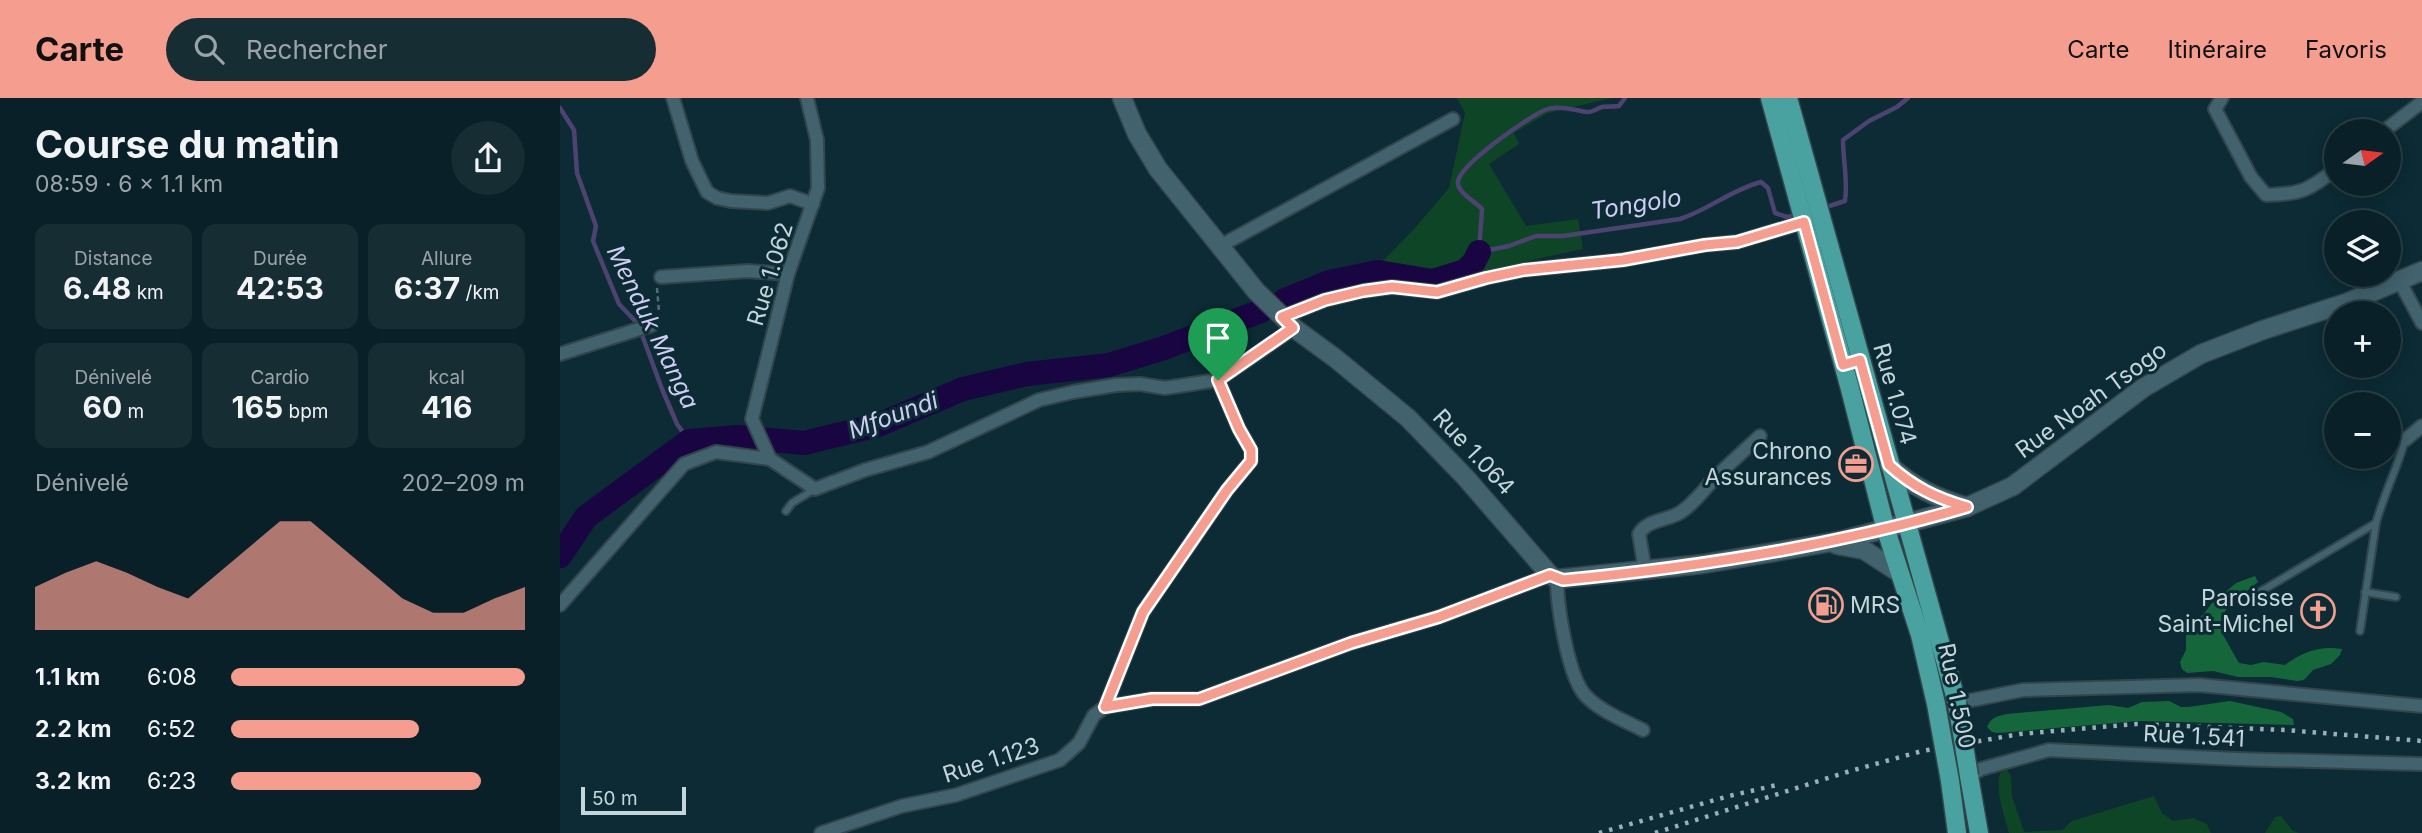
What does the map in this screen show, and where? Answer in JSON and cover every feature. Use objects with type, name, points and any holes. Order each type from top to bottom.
[{"type":"main road","name":"Rue 1.064","points":[[1122,98],[1137,134],[1158,169],[1256,291],[1288,323],[1408,418],[1466,478],[1553,577]]},
{"type":"main road","name":"Rue 1.074","points":[[1770,98],[1812,219],[1852,363],[1886,530],[1898,572]]},
{"type":"main road","name":"Rue 1.074","points":[[1788,98],[1812,219]]},
{"type":"main road","name":"Rue Noah Tsogo","points":[[2401,281],[2422,271]]},
{"type":"main road","name":"Rue Noah Tsogo","points":[[1907,524],[1967,507],[2013,486],[2143,388],[2201,354],[2385,287]]},
{"type":"main road","name":"Rue 1.074","points":[[1852,363],[1889,465],[1957,703]]},
{"type":"main road","points":[[1889,465],[1926,493],[1967,507]]},
{"type":"main road","points":[[1553,577],[1703,564],[1812,545],[1907,524]]},
{"type":"main road","points":[[1812,545],[1834,544],[1864,550],[1898,572]]},
{"type":"main road","name":"Rue 1.500","points":[[1898,572],[1920,635],[1936,704],[1957,833]]},
{"type":"main road","name":"Rue 1.500","points":[[1957,703],[1979,833]]},
{"type":"street","points":[[673,98],[692,161],[707,192],[717,198],[731,201],[768,203],[790,196],[813,204]]},
{"type":"street","name":"Rue 1.062","points":[[770,459],[752,419],[788,274],[818,188],[817,140],[807,98]]},
{"type":"street","points":[[2222,98],[2215,109],[2251,177],[2266,195],[2291,194],[2317,185],[2324,179]]},
{"type":"street","points":[[2400,119],[2422,102]]},
{"type":"street","points":[[1220,246],[1453,119]]},
{"type":"street","points":[[560,605],[684,464],[716,452],[770,459],[815,489],[865,470],[928,452],[1040,400],[1116,385],[1140,384],[1165,388],[1218,380],[1288,323],[1325,300],[1392,287],[1437,292],[1524,270],[1623,260],[1737,242],[1812,219]]},
{"type":"street","points":[[661,277],[748,271],[788,274]]},
{"type":"street","points":[[2401,286],[2422,323]]},
{"type":"street","points":[[560,354],[652,325]]},
{"type":"street","name":"Rue 1.123","points":[[821,833],[902,806],[967,792],[1059,760],[1079,743],[1094,715],[1105,707],[1143,612],[1227,490],[1251,461],[1251,450],[1218,380]]},
{"type":"street","points":[[2405,440],[2422,426]]},
{"type":"street","points":[[1645,570],[1639,534],[1642,529],[1678,515],[1760,436]]},
{"type":"street","points":[[1105,707],[1152,699],[1199,699],[1351,643],[1439,617],[1553,577],[1558,612],[1580,689],[1599,706],[1643,730]]},
{"type":"street","points":[[1957,703],[2023,690],[2199,685],[2422,706]]},
{"type":"street","name":"Rue 1.541","points":[[1969,776],[1981,769],[2049,750],[2236,760],[2422,764]]},
{"type":"lane","points":[[2360,631],[2376,523],[2405,440]]},
{"type":"lane","points":[[786,511],[792,503],[815,489]]},
{"type":"lane","points":[[2258,593],[2376,523]]},
{"type":"lane","points":[[2365,592],[2396,597]]},
{"type":"path","points":[[652,325],[660,310],[656,282],[661,277]]},
{"type":"green space","points":[[1457,98],[1612,98],[1548,113],[1514,133],[1519,144],[1489,164],[1526,226],[1578,219],[1583,249],[1431,286],[1378,282],[1371,268],[1383,261],[1449,188],[1465,113]]},
{"type":"green space","points":[[2255,576],[2258,582],[2229,606],[2221,617],[2223,635],[2239,663],[2285,665],[2305,653],[2326,648],[2342,649],[2340,655],[2331,664],[2313,670],[2304,680],[2297,681],[2271,677],[2238,677],[2213,671],[2187,673],[2180,662],[2186,650],[2186,624],[2203,615],[2211,604],[2236,583]]},
{"type":"green space","points":[[2169,701],[2181,707],[2188,707],[2230,701],[2281,712],[2293,719],[2294,725],[2138,721],[1998,733],[1987,727],[1993,719],[2007,714],[2109,705],[2128,708],[2142,702]]},
{"type":"green space","points":[[2007,770],[2011,776],[2012,796],[2024,832],[2062,830],[2072,821],[2154,796],[2162,813],[2173,821],[2193,818],[2207,824],[2211,833],[2009,833],[1999,787],[2000,773]]},
{"type":"green space","points":[[2281,816],[2293,831],[2300,833],[2265,833],[2275,817]]},
{"type":"waterway","name":"Tongolo","points":[[1625,98],[1619,106],[1602,107],[1589,112],[1561,108],[1545,110],[1511,131],[1470,164],[1462,173],[1458,185],[1463,193],[1482,209],[1479,252],[1509,246],[1536,236],[1563,236],[1680,219],[1761,182],[1768,188],[1775,213],[1787,217],[1797,215]]},
{"type":"waterway","name":"Tongolo","points":[[1823,208],[1845,201],[1843,140],[1908,98]]},
{"type":"waterway","name":"Menduk Manga","points":[[560,108],[574,130],[577,173],[596,226],[593,241],[619,304],[638,324],[677,424],[689,441]]},
{"type":"waterway","name":"Mfoundi","points":[[1285,300],[1329,282],[1378,272],[1433,281],[1465,271],[1479,252]]},
{"type":"waterway","name":"Mfoundi","points":[[560,556],[586,517],[689,441],[738,437],[804,443],[878,425],[963,389],[1027,374],[1109,365],[1164,348],[1261,311]]},
{"type":"railway","points":[[1655,833],[1922,751],[2020,734],[2136,724],[2285,730],[2422,741]]},
{"type":"railway","points":[[1599,833],[1781,784]]},
{"type":"place","name":"Chrono Assurances","points":[[1856,464]]},
{"type":"place","name":"MRS","points":[[1826,605]]},
{"type":"place","name":"Paroisse Saint-Michel","points":[[2318,611]]},
{"type":"route","points":[[1804,222],[1843,365],[1860,360],[1889,465],[1926,493],[1967,507],[1843,540],[1747,557],[1563,580],[1550,575],[1439,617],[1351,643],[1199,699],[1152,699],[1105,707],[1143,612],[1227,490],[1251,461],[1253,454],[1218,380],[1293,328],[1282,317],[1325,300],[1392,287],[1437,292],[1524,270],[1623,260],[1737,242],[1804,222]]}]
